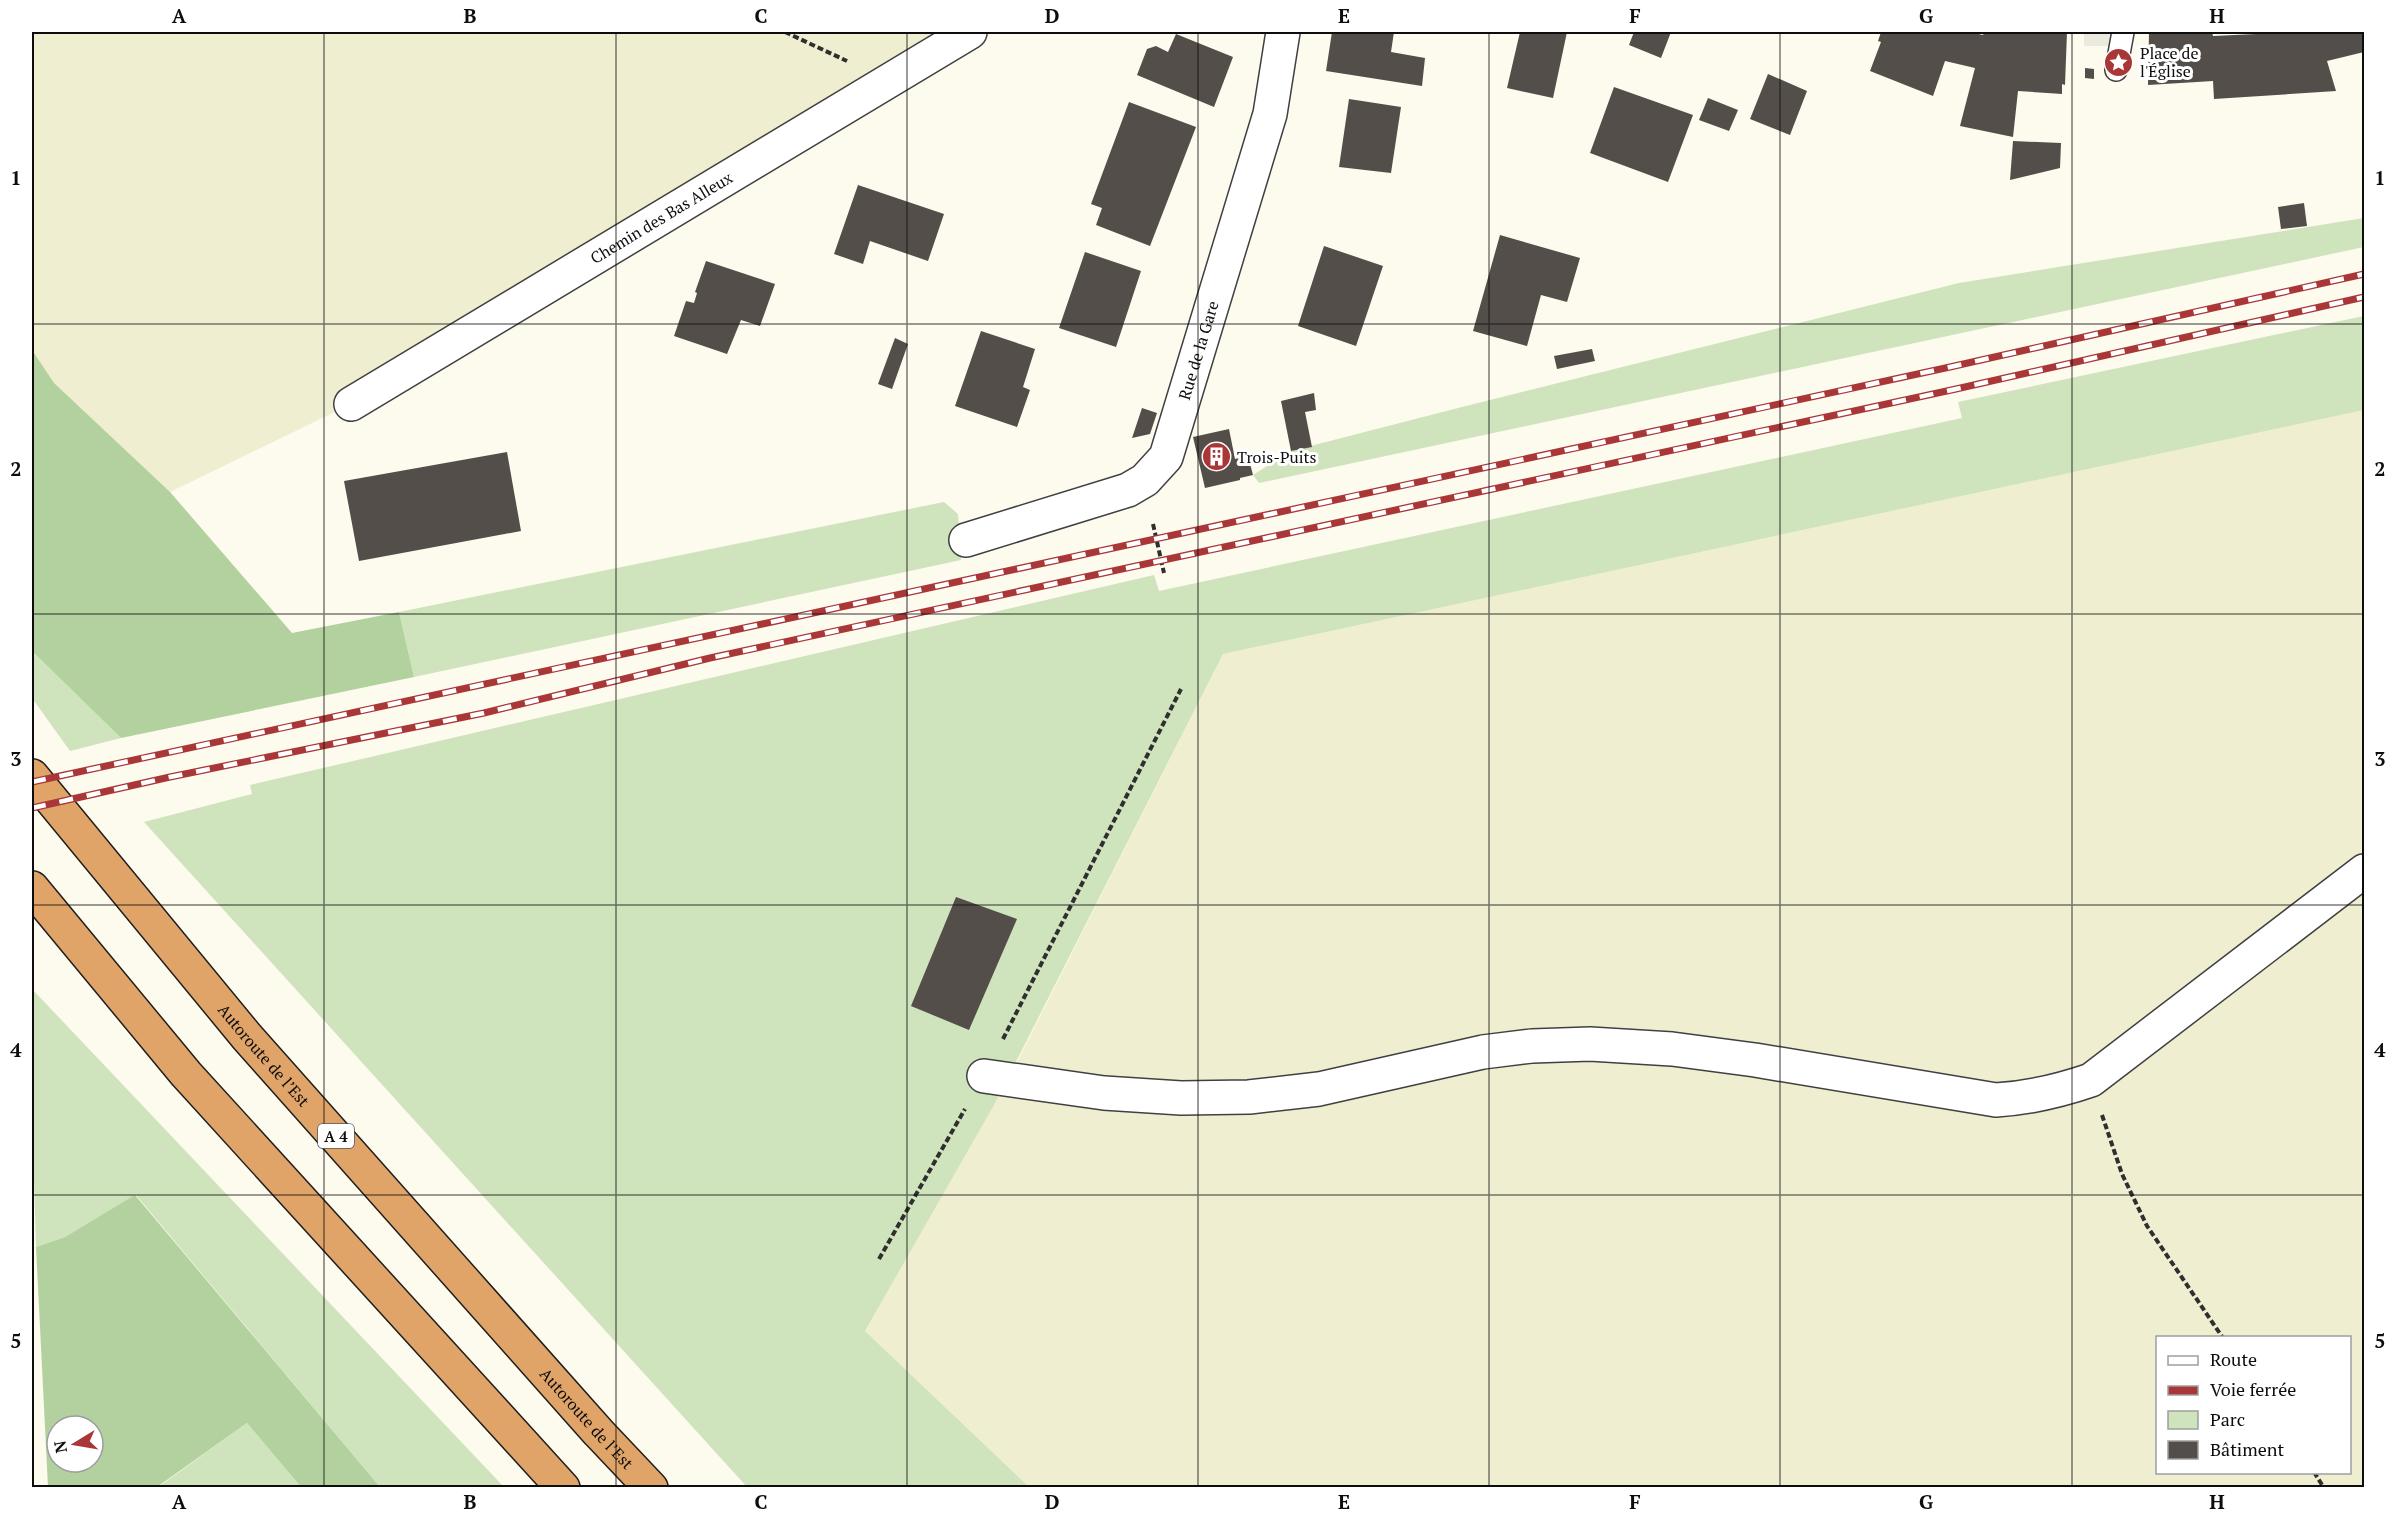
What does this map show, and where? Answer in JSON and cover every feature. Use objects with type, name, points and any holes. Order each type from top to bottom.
[{"type":"highway","name":"Autoroute de l’Est","points":[[32,776],[247,1037],[598,1432],[651,1488]]},
{"type":"highway","points":[[32,888],[186,1074],[563,1488]]},
{"type":"street","name":"Chemin des Bas Alleux","points":[[351,404],[886,80],[970,32]]},
{"type":"street","name":"Rue de la Gare","points":[[966,540],[1128,490],[1145,480],[1166,457],[1270,114],[1283,32]]},
{"type":"street","points":[[984,1076],[1104,1093],[1181,1098],[1249,1097],[1319,1089],[1483,1052],[1590,1044],[1671,1049],[1734,1057],[1996,1100],[2028,1098],[2060,1091],[2091,1080],[2364,871]]},
{"type":"lane","points":[[2116,70],[2122,32]]},
{"type":"path","points":[[785,32],[886,80]]},
{"type":"path","points":[[1153,524],[1164,573]]},
{"type":"path","points":[[879,1259],[984,1076],[1181,689]]},
{"type":"path","points":[[2091,1080],[2122,1174],[2147,1226],[2222,1336]]},
{"type":"path","points":[[2315,1474],[2324,1488]]},
{"type":"shaded area","points":[[32,32],[970,32],[351,404],[170,492],[32,459]]},
{"type":"shaded area","name":"Place de l'Église","points":[[2084,32],[2135,32],[2126,77],[2108,79],[2111,46],[2084,46]]},
{"type":"shaded area","points":[[2364,410],[2364,1487],[1029,1487],[865,1331],[1010,1076],[1223,654]]},
{"type":"green space","points":[[2364,218],[2364,247],[1259,483],[1253,475],[1291,451],[1959,283]]},
{"type":"green space","points":[[2364,316],[2364,410],[1223,654],[994,1105],[865,1331],[1029,1487],[747,1487],[144,822],[252,794],[250,785],[1154,575],[1159,591],[1962,418],[1958,402]]},
{"type":"green space","points":[[32,350],[54,383],[170,492],[292,633],[399,612],[414,677],[121,738],[32,651]]},
{"type":"green space","points":[[944,502],[958,514],[961,560],[414,677],[399,612]]},
{"type":"green space","points":[[32,651],[121,738],[70,751],[32,698]]},
{"type":"green space","points":[[32,989],[504,1487],[380,1487],[136,1195],[65,1237],[36,1247],[32,1113]]},
{"type":"green space","points":[[135,1195],[380,1487],[301,1487],[247,1423],[157,1487],[48,1487],[47,1474],[105,1474],[105,1414],[45,1414],[45,1427],[36,1247],[65,1237]]},
{"type":"green space","points":[[247,1423],[301,1487],[157,1488]]},
{"type":"building","points":[[1332,32],[1394,32],[1391,52],[1425,58],[1422,86],[1326,71]]},
{"type":"building","points":[[1520,32],[1567,32],[1553,98],[1507,88]]},
{"type":"building","points":[[1634,32],[1671,32],[1661,58],[1629,45]]},
{"type":"building","points":[[1881,32],[1970,32],[1983,35],[1984,32],[2067,32],[2065,85],[2062,84],[2062,94],[2018,91],[2013,137],[1960,126],[1975,68],[1945,61],[1933,96],[1870,71],[1881,42],[1878,41]]},
{"type":"building","points":[[2149,32],[2212,32],[2213,36],[2364,32],[2364,52],[2327,61],[2336,91],[2214,99],[2213,81],[2148,85]]},
{"type":"building","points":[[1176,34],[1233,57],[1214,107],[1137,75],[1147,49],[1156,46],[1168,52]]},
{"type":"building","points":[[2085,68],[2094,69],[2094,79],[2085,78]]},
{"type":"building","points":[[1768,74],[1807,91],[1790,135],[1750,119]]},
{"type":"building","points":[[1614,87],[1693,115],[1668,182],[1590,153]]},
{"type":"building","points":[[1708,98],[1738,110],[1729,131],[1699,120]]},
{"type":"building","points":[[1349,99],[1401,107],[1391,173],[1339,167]]},
{"type":"building","points":[[1129,102],[1196,127],[1150,246],[1096,225],[1102,208],[1091,204]]},
{"type":"building","points":[[2013,141],[2061,143],[2060,168],[2010,180]]},
{"type":"building","points":[[858,185],[944,214],[928,261],[870,241],[863,264],[834,254]]},
{"type":"building","points":[[2304,203],[2307,226],[2281,229],[2278,207]]},
{"type":"building","points":[[1500,235],[1580,258],[1567,302],[1541,295],[1527,346],[1473,331]]},
{"type":"building","points":[[1324,246],[1383,266],[1356,346],[1298,326]]},
{"type":"building","points":[[1085,252],[1141,271],[1116,347],[1059,328]]},
{"type":"building","points":[[706,261],[775,284],[760,326],[741,320],[727,354],[674,336],[686,301],[694,303],[697,293],[695,292]]},
{"type":"building","points":[[981,331],[1035,349],[1023,387],[1030,390],[1017,427],[955,406]]},
{"type":"building","points":[[895,338],[908,344],[892,389],[878,384]]},
{"type":"building","points":[[1592,349],[1595,361],[1557,369],[1554,356]]},
{"type":"building","points":[[1314,393],[1316,410],[1305,412],[1312,447],[1291,451],[1281,401]]},
{"type":"building","points":[[1142,408],[1157,413],[1150,434],[1132,438]]},
{"type":"building","name":"Trois-Puits","points":[[1229,429],[1235,459],[1248,456],[1253,475],[1205,488],[1193,437]]},
{"type":"building","points":[[507,452],[521,531],[359,561],[344,481]]},
{"type":"building","points":[[956,897],[1017,919],[969,1030],[911,1006]]},
{"type":"railway","points":[[32,782],[1950,367],[2364,274]]},
{"type":"railway","points":[[32,808],[170,777],[484,713],[710,658],[1956,389],[2364,297]]},
{"type":"place","name":"Place de l'Église","points":[[2119,62]]},
{"type":"place","name":"Trois-Puits","points":[[1216,457]]}]
